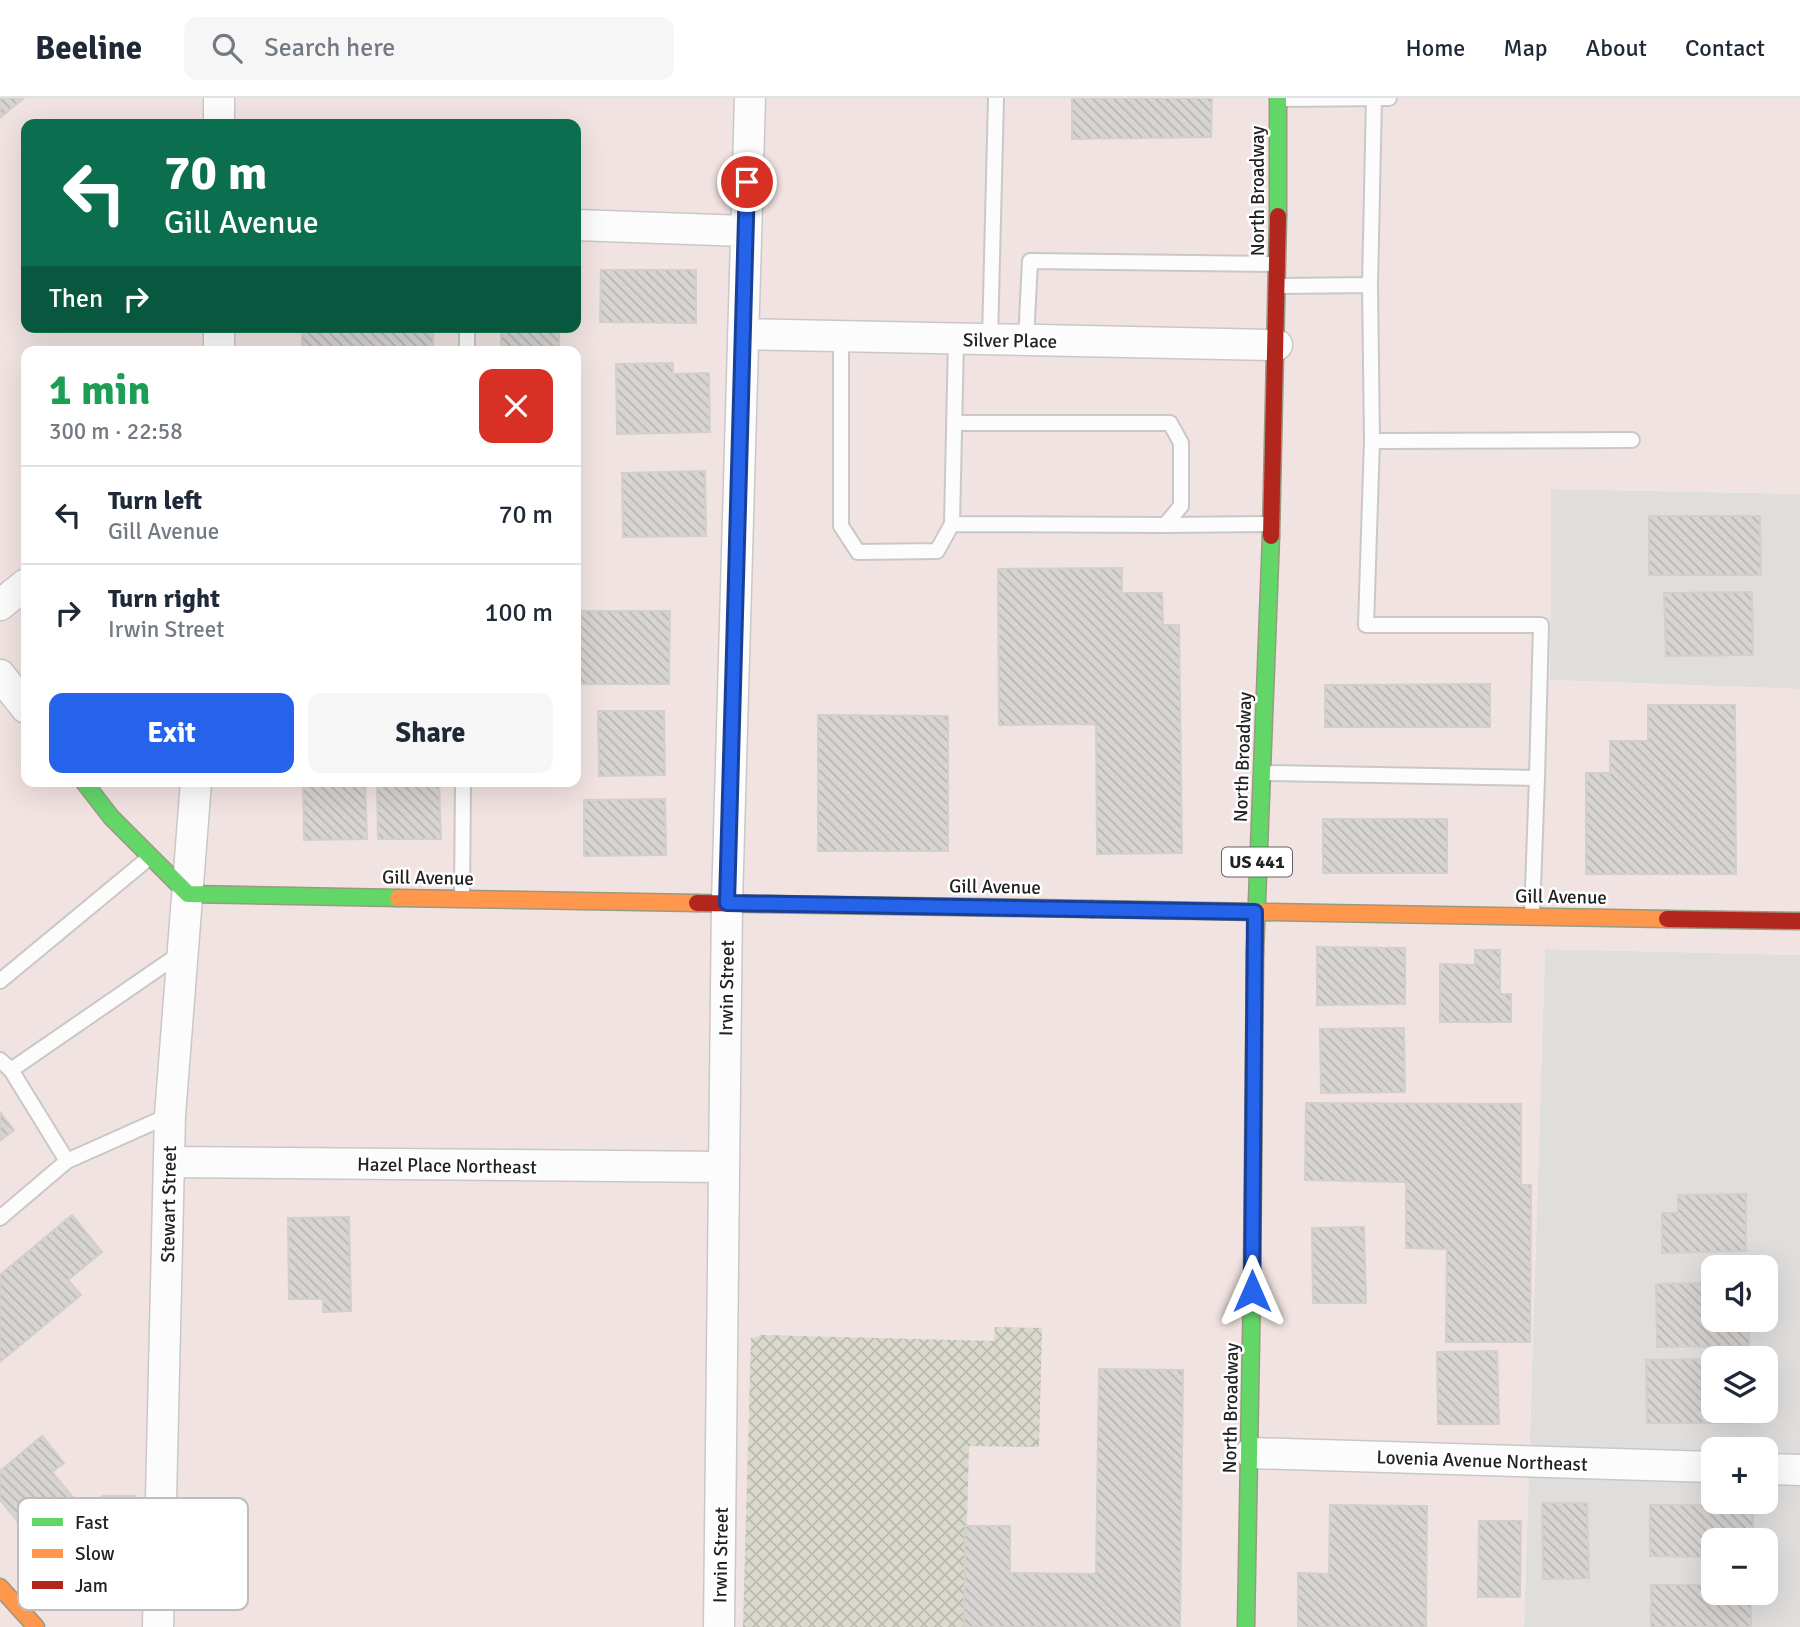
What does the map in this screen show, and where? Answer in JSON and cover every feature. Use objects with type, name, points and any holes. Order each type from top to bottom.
[{"type":"street","points":[[219,98],[219,119]]},
{"type":"street","name":"Irwin Street","points":[[719,1627],[727,903],[750,98]]},
{"type":"street","name":"North Broadway","points":[[1246,1627],[1251,1452],[1255,912],[1264,772],[1277,345],[1278,99]]},
{"type":"street","points":[[581,226],[745,230]]},
{"type":"street","name":"Silver Place","points":[[743,334],[1277,345]]},
{"type":"street","points":[[0,605],[21,588]]},
{"type":"street","points":[[0,675],[21,702]]},
{"type":"street","points":[[88,787],[111,817],[188,894]]},
{"type":"street","name":"Stewart Street","points":[[161,1498],[170,1115],[195,787]]},
{"type":"street","name":"Gill Avenue","points":[[188,894],[1800,921]]},
{"type":"street","name":"Hazel Place Northeast","points":[[170,1162],[724,1167]]},
{"type":"street","name":"Lovenia Avenue Northeast","points":[[1251,1452],[1701,1467]]},
{"type":"street","points":[[1778,1469],[1800,1470]]},
{"type":"street","points":[[0,1587],[18,1607]]},
{"type":"street","points":[[21,1610],[36,1627]]},
{"type":"lane","points":[[989,339],[996,98]]},
{"type":"lane","points":[[1278,99],[1389,98]]},
{"type":"lane","points":[[1374,99],[1370,285],[1372,441],[1366,625],[1541,625],[1532,917]]},
{"type":"lane","points":[[1026,340],[1030,261],[1277,264]]},
{"type":"lane","points":[[1277,286],[1370,285]]},
{"type":"lane","points":[[841,336],[841,526],[858,552],[937,551],[952,524],[956,339]]},
{"type":"lane","points":[[954,423],[1170,424],[1181,443],[1181,506],[1165,525]]},
{"type":"lane","points":[[1372,441],[1632,440]]},
{"type":"lane","points":[[952,524],[1270,524]]},
{"type":"lane","points":[[1264,772],[1537,778]]},
{"type":"lane","points":[[462,898],[463,787]]},
{"type":"lane","points":[[0,981],[151,857]]},
{"type":"lane","points":[[67,1161],[5,1065],[182,952]]},
{"type":"lane","points":[[0,1218],[67,1161],[170,1115]]},
{"type":"shaded area","points":[[0,98],[1800,98],[1800,494],[1551,489],[1550,680],[1800,689],[1800,955],[1545,949],[1524,1627],[0,1627]]},
{"type":"shaded area","points":[[1551,489],[1800,494],[1800,689],[1550,680]]},
{"type":"shaded area","points":[[1545,949],[1800,955],[1800,1627],[1524,1627]]},
{"type":"shaded area","points":[[995,1327],[1042,1328],[1039,1447],[969,1446],[964,1627],[743,1627],[751,1338],[762,1335],[994,1341]]},
{"type":"building","points":[[0,98],[24,98],[0,118]]},
{"type":"building","points":[[1072,98],[1212,98],[1211,137],[1072,139]]},
{"type":"building","points":[[601,270],[696,270],[696,323],[600,322]]},
{"type":"building","points":[[302,333],[433,333],[433,346],[302,346]]},
{"type":"building","points":[[501,333],[559,333],[559,346],[501,346]]},
{"type":"building","points":[[673,363],[673,374],[709,373],[710,432],[617,434],[616,364]]},
{"type":"building","points":[[705,471],[706,536],[623,537],[622,473]]},
{"type":"building","points":[[1649,516],[1760,516],[1761,575],[1649,575]]},
{"type":"building","points":[[1122,568],[1122,593],[1162,593],[1163,625],[1179,625],[1182,853],[1097,854],[1096,724],[999,725],[998,569]]},
{"type":"building","points":[[1752,592],[1753,655],[1666,656],[1664,593]]},
{"type":"building","points":[[581,611],[670,611],[669,684],[581,684]]},
{"type":"building","points":[[1490,684],[1490,727],[1325,727],[1325,685]]},
{"type":"building","points":[[1648,705],[1735,705],[1736,874],[1586,874],[1586,773],[1610,773],[1610,741],[1648,741]]},
{"type":"building","points":[[598,711],[664,711],[665,775],[599,776]]},
{"type":"building","points":[[818,715],[948,716],[948,851],[818,851]]},
{"type":"building","points":[[303,787],[365,787],[367,839],[304,840]]},
{"type":"building","points":[[377,787],[439,787],[441,839],[378,839]]},
{"type":"building","points":[[665,799],[666,855],[584,856],[584,800]]},
{"type":"building","points":[[1323,819],[1447,819],[1447,873],[1323,873]]},
{"type":"building","points":[[1317,947],[1405,948],[1405,1004],[1317,1005]]},
{"type":"building","points":[[1475,950],[1500,950],[1500,994],[1511,994],[1511,1022],[1440,1022],[1440,964],[1475,965]]},
{"type":"building","points":[[1404,1028],[1405,1092],[1321,1093],[1320,1029]]},
{"type":"building","points":[[1306,1103],[1521,1104],[1521,1185],[1531,1185],[1530,1342],[1446,1342],[1447,1249],[1406,1248],[1406,1182],[1305,1180]]},
{"type":"building","points":[[0,1112],[14,1130],[0,1141]]},
{"type":"building","points":[[1746,1194],[1746,1251],[1662,1253],[1662,1213],[1678,1213],[1678,1195]]},
{"type":"building","points":[[72,1215],[102,1252],[68,1280],[81,1295],[0,1362],[0,1275]]},
{"type":"building","points":[[349,1217],[351,1311],[323,1312],[323,1299],[289,1299],[288,1218]]},
{"type":"building","points":[[1364,1227],[1366,1303],[1313,1303],[1312,1228]]},
{"type":"building","points":[[1701,1283],[1701,1332],[1749,1332],[1749,1346],[1657,1347],[1656,1284]]},
{"type":"building","points":[[1497,1351],[1499,1424],[1438,1424],[1437,1352]]},
{"type":"building","points":[[1701,1359],[1701,1423],[1647,1423],[1646,1360]]},
{"type":"building","points":[[1099,1369],[1183,1370],[1180,1627],[964,1627],[965,1526],[1010,1526],[1010,1573],[1096,1574]]},
{"type":"building","points":[[42,1436],[64,1463],[52,1472],[73,1498],[18,1498],[18,1522],[0,1500],[0,1471]]},
{"type":"building","points":[[103,1496],[135,1498],[100,1498]]},
{"type":"building","points":[[1542,1503],[1587,1503],[1589,1578],[1543,1579]]},
{"type":"building","points":[[1330,1505],[1427,1506],[1426,1627],[1298,1627],[1298,1573],[1329,1574]]},
{"type":"building","points":[[1650,1505],[1701,1505],[1701,1514],[1753,1514],[1753,1528],[1701,1528],[1701,1557],[1650,1556]]},
{"type":"building","points":[[1479,1521],[1521,1521],[1520,1597],[1478,1597]]},
{"type":"building","points":[[1651,1585],[1701,1585],[1701,1605],[1751,1605],[1751,1627],[1651,1627]]},
{"type":"traffic: fast","points":[[1278,98],[1278,216]]},
{"type":"traffic: fast","points":[[1255,952],[1271,536]]},
{"type":"traffic: fast","points":[[88,787],[111,817],[188,894],[398,898]]},
{"type":"traffic: fast","points":[[1246,1627],[1252,1282]]},
{"type":"traffic: slow","points":[[398,898],[697,903]]},
{"type":"traffic: slow","points":[[1092,909],[1667,919]]},
{"type":"traffic: slow","points":[[0,1587],[18,1607]]},
{"type":"traffic: slow","points":[[21,1610],[36,1627]]},
{"type":"traffic: jam","points":[[1271,536],[1278,216]]},
{"type":"traffic: jam","points":[[697,903],[1092,909]]},
{"type":"traffic: jam","points":[[1667,919],[1800,921]]},
{"type":"traffic: jam","points":[[1252,1282],[1255,952]]},
{"type":"route","points":[[747,182],[727,903],[1255,912],[1252,1291]]}]
